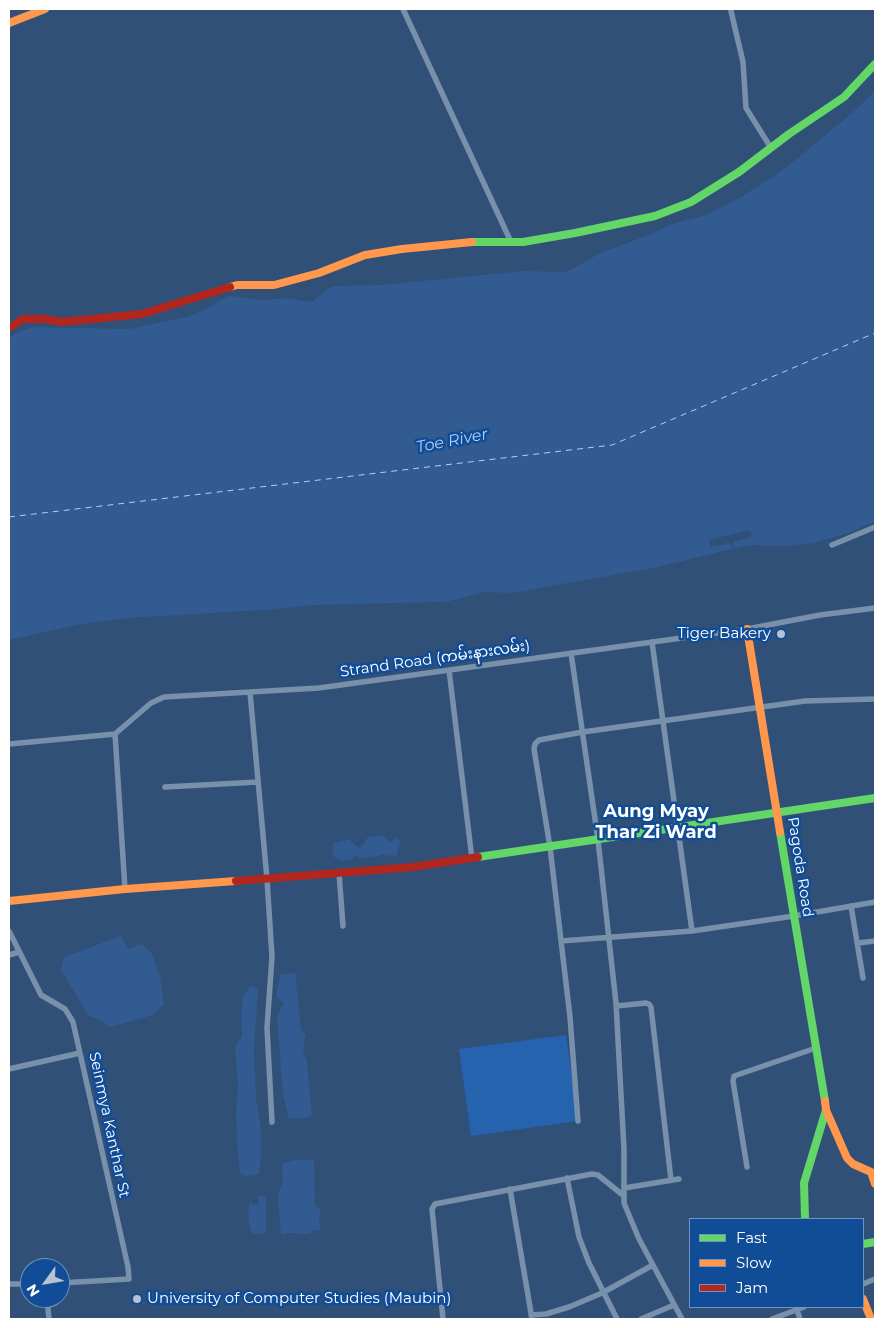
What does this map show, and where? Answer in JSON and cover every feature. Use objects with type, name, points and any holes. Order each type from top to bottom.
[{"type":"street","points":[[9,23],[45,9]]},
{"type":"street","points":[[404,9],[511,242]]},
{"type":"street","points":[[731,11],[743,62],[746,108],[771,148]]},
{"type":"street","points":[[9,328],[23,319],[45,319],[61,322],[142,314],[237,285],[274,285],[318,273],[366,255],[402,249],[476,242],[523,242],[655,216],[704,195],[739,172],[789,134],[844,97],[875,64]]},
{"type":"street","points":[[832,545],[875,527]]},
{"type":"street","name":"Strand Road (ကမ်းနားလမ်း)","points":[[115,734],[150,703],[164,698],[319,688],[747,629],[820,615],[875,608]]},
{"type":"street","name":"Pagoda Road","points":[[747,629],[826,1110],[847,1158],[853,1164],[871,1172],[874,1176],[875,1184]]},
{"type":"street","points":[[652,642],[692,931]]},
{"type":"street","points":[[571,654],[598,840],[616,1006],[624,1149],[624,1203],[639,1239],[682,1319]]},
{"type":"street","points":[[449,670],[472,859]]},
{"type":"street","points":[[250,692],[272,957],[266,1028],[272,1122]]},
{"type":"street","points":[[578,1121],[570,1017],[550,847],[534,750],[535,744],[539,740],[583,732],[805,701],[875,699]]},
{"type":"street","points":[[9,744],[115,734],[125,889]]},
{"type":"street","points":[[165,786],[258,782]]},
{"type":"street","points":[[9,901],[125,889],[413,867],[875,798]]},
{"type":"street","points":[[339,873],[343,926]]},
{"type":"street","points":[[561,941],[692,931],[875,902]]},
{"type":"street","points":[[851,906],[863,978]]},
{"type":"street","name":"Seinmya Kanthar St","points":[[9,931],[41,995],[65,1009],[73,1022],[129,1279],[70,1282]]},
{"type":"street","points":[[858,943],[875,941]]},
{"type":"street","points":[[9,955],[19,952]]},
{"type":"street","points":[[616,1006],[646,1003],[651,1007],[671,1180]]},
{"type":"street","points":[[747,1167],[733,1081],[734,1076],[816,1048]]},
{"type":"street","points":[[9,1069],[80,1052]]},
{"type":"street","name":"Pagoda Road","points":[[804,1218],[804,1183],[826,1110]]},
{"type":"street","points":[[443,1319],[433,1205],[592,1174],[598,1175],[624,1196]]},
{"type":"street","points":[[568,1178],[579,1236],[617,1319]]},
{"type":"street","points":[[624,1188],[679,1179]]},
{"type":"street","points":[[510,1189],[532,1317],[569,1307],[653,1266]]},
{"type":"street","points":[[864,1302],[871,1319]]},
{"type":"street","points":[[641,1319],[674,1305]]},
{"type":"street","points":[[772,1319],[801,1308]]},
{"type":"street","points":[[796,1310],[800,1319]]},
{"type":"shaded area","points":[[566,1035],[578,1121],[471,1136],[459,1049]]},
{"type":"water","name":"Toe River","points":[[875,91],[875,521],[849,533],[813,543],[788,546],[748,545],[658,567],[512,593],[485,592],[450,601],[438,602],[316,605],[127,618],[76,625],[9,640],[9,338],[18,332],[33,327],[129,329],[187,317],[206,309],[228,296],[261,300],[288,298],[308,302],[313,301],[329,288],[335,286],[381,285],[523,271],[563,272],[571,270],[600,253],[672,224],[706,215],[741,197],[777,174],[799,157],[851,114]]},
{"type":"water","points":[[382,835],[390,843],[397,837],[400,841],[397,855],[381,854],[361,858],[355,855],[352,859],[341,861],[333,856],[333,843],[350,839],[351,842],[360,848],[368,837]]},
{"type":"water","points":[[121,936],[128,949],[142,944],[152,954],[160,976],[164,1004],[153,1015],[110,1027],[100,1020],[89,1016],[61,970],[64,957]]},
{"type":"water","points":[[297,973],[296,982],[301,1030],[306,1035],[303,1050],[307,1062],[312,1115],[289,1119],[283,1094],[277,1017],[284,1003],[276,997],[280,975]]},
{"type":"water","points":[[250,986],[258,988],[254,1051],[256,1098],[261,1130],[261,1157],[259,1174],[245,1176],[240,1173],[237,1142],[236,1112],[238,1085],[235,1047],[242,1036],[241,1015],[243,997]]},
{"type":"water","points":[[296,1160],[314,1160],[315,1205],[321,1211],[319,1220],[321,1230],[311,1231],[310,1234],[287,1233],[281,1235],[278,1196],[283,1180],[282,1164]]},
{"type":"water","points":[[258,1196],[266,1197],[266,1233],[254,1234],[250,1229],[248,1212],[250,1202],[258,1205]]},
{"type":"pier","points":[[750,530],[752,537],[733,542],[734,547],[732,548],[730,543],[711,547],[709,540]]},
{"type":"ferry route","points":[[9,517],[612,445],[875,333]]},
{"type":"traffic: fast","points":[[472,242],[523,242],[575,233],[655,216],[691,202],[739,172],[789,134],[844,97],[875,64]]},
{"type":"traffic: fast","points":[[478,857],[875,798]]},
{"type":"traffic: fast","points":[[780,832],[825,1101]]},
{"type":"traffic: fast","points":[[805,1218],[804,1183],[826,1110]]},
{"type":"traffic: fast","points":[[864,1244],[875,1242]]},
{"type":"traffic: slow","points":[[9,23],[45,9]]},
{"type":"traffic: slow","points":[[230,287],[237,285],[274,285],[319,273],[365,255],[472,242]]},
{"type":"traffic: slow","points":[[747,629],[780,832]]},
{"type":"traffic: slow","points":[[9,901],[125,889],[236,881]]},
{"type":"traffic: slow","points":[[825,1101],[826,1110],[847,1158],[853,1164],[871,1172],[875,1184]]},
{"type":"traffic: slow","points":[[864,1302],[871,1319]]},
{"type":"traffic: jam","points":[[9,328],[23,319],[45,319],[61,322],[142,314],[230,287]]},
{"type":"traffic: jam","points":[[236,881],[413,867],[478,857]]},
{"type":"place","name":"Tiger Bakery","points":[[781,634]]},
{"type":"place","name":"University of Computer Studies (Maubin)","points":[[137,1299]]},
{"type":"district","name":"Aung Myay Thar Zi Ward","points":[[656,822]]}]
